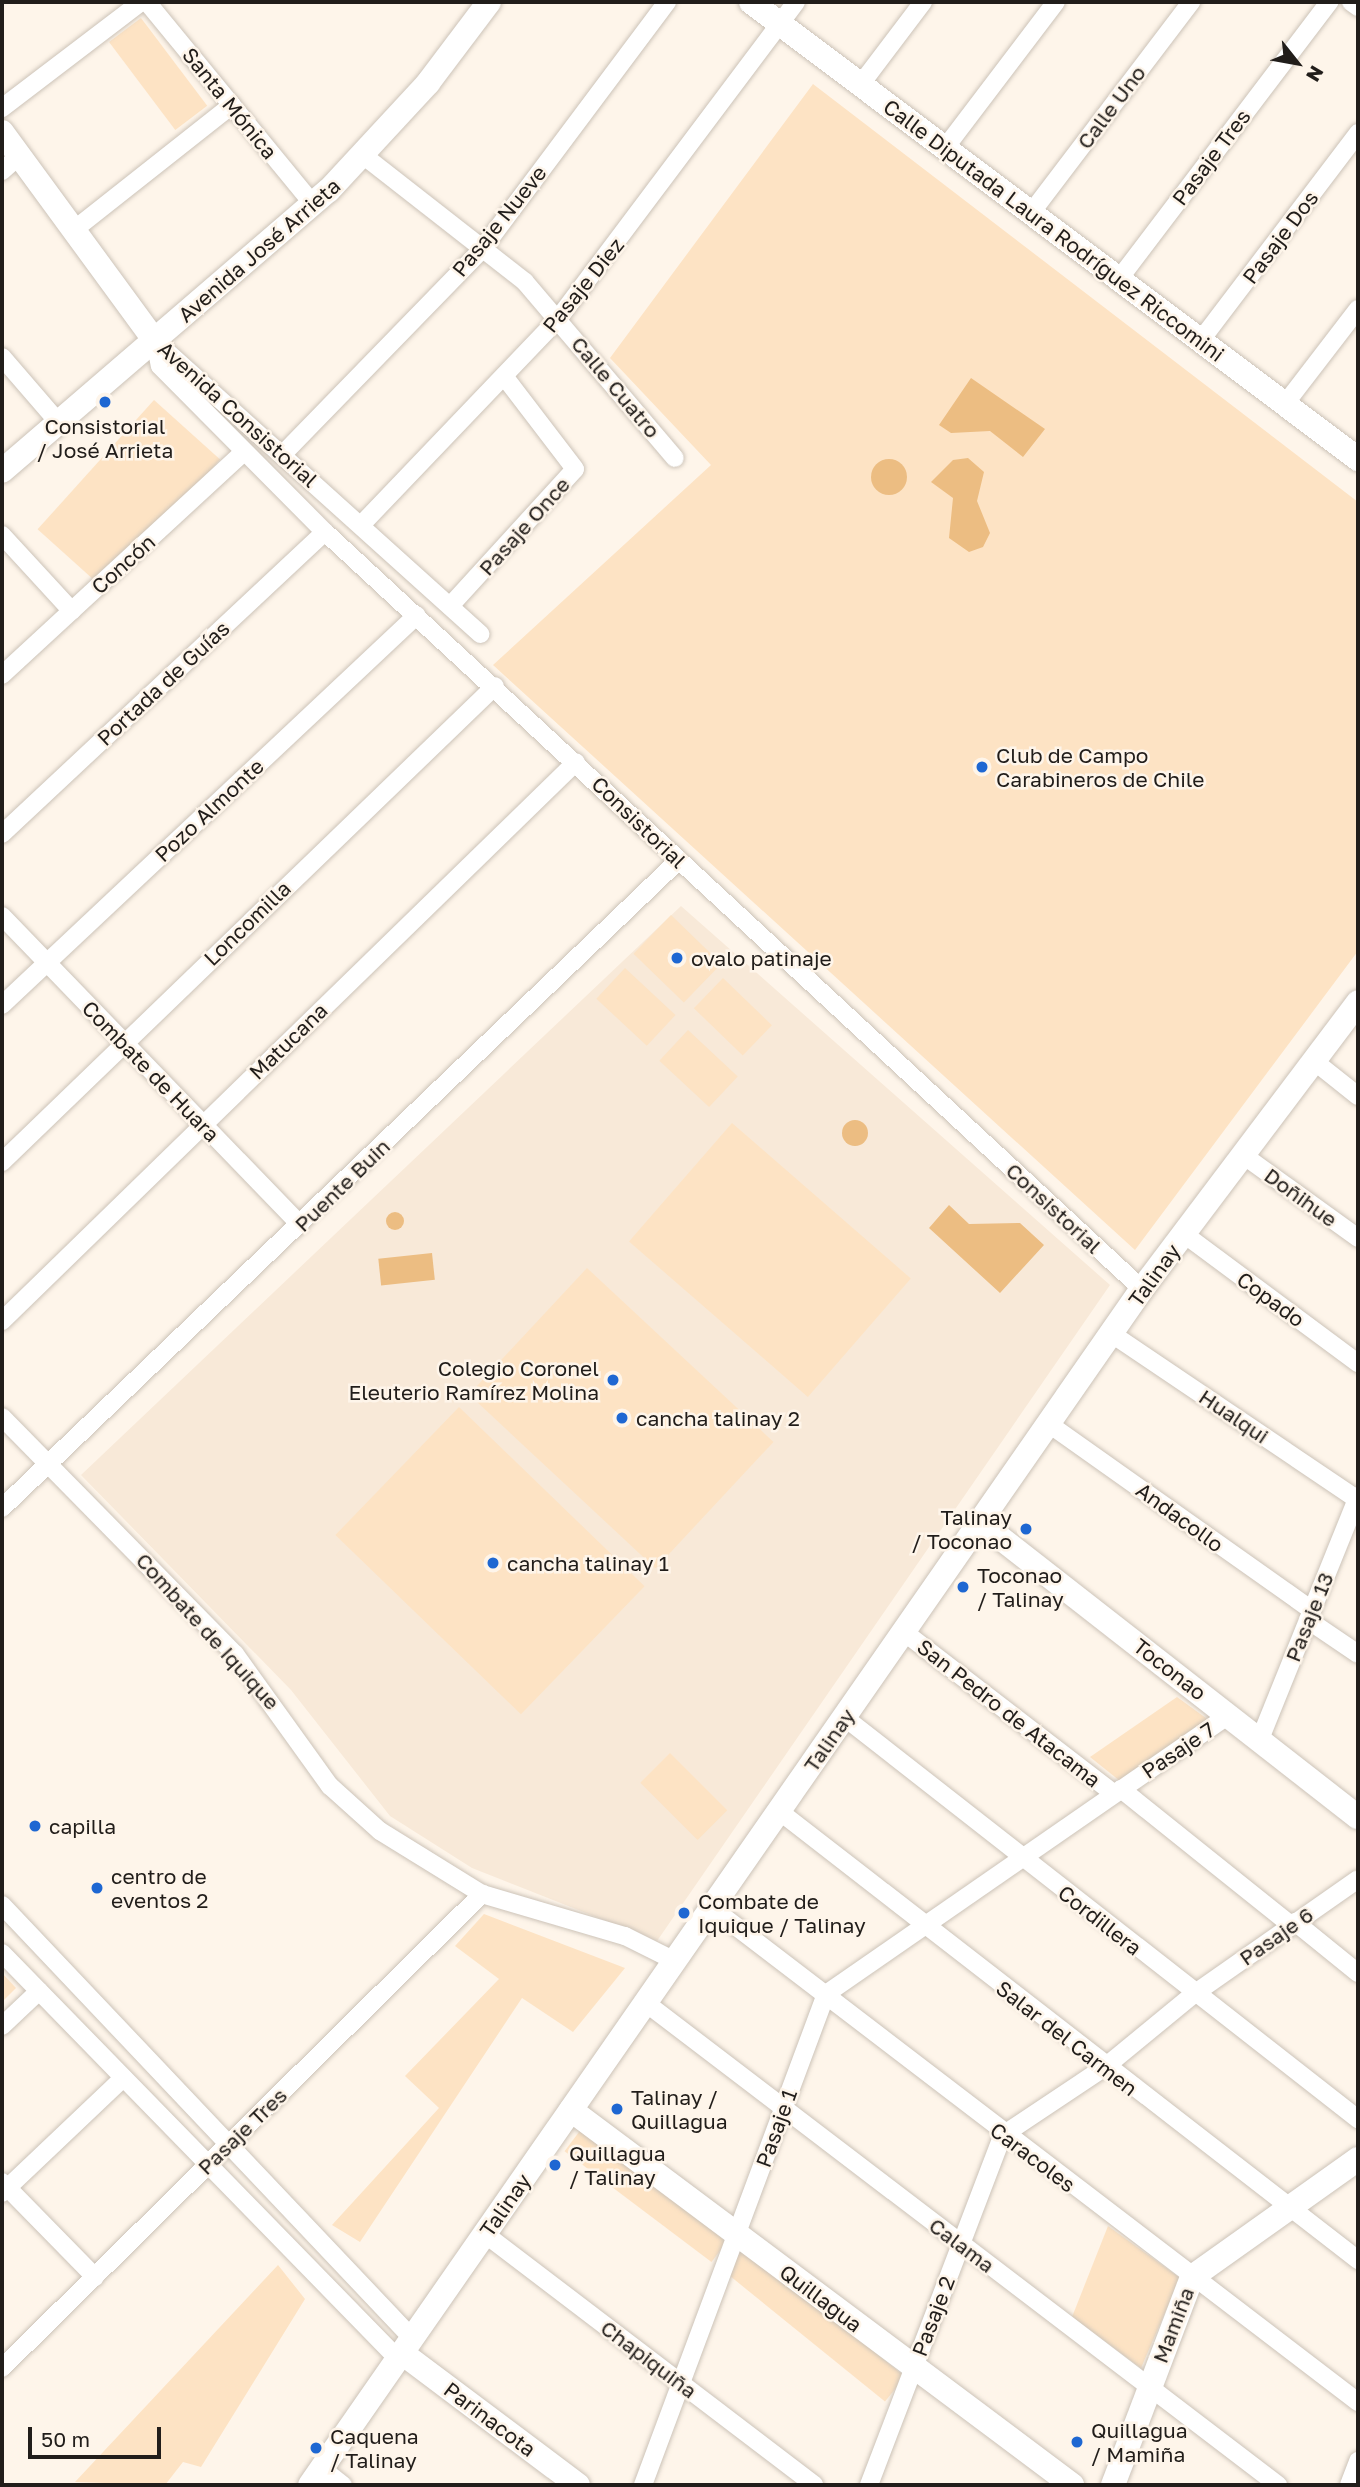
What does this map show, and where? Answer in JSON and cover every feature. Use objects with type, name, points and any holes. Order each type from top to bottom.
[{"type":"street","points":[[2,108],[141,2]]},
{"type":"street","name":"Santa Mónica","points":[[147,2],[313,204]]},
{"type":"street","name":"Avenida José Arrieta","points":[[2,471],[313,204],[363,156],[489,2]]},
{"type":"street","name":"Pasaje Nueve","points":[[283,454],[483,248],[667,2]]},
{"type":"street","name":"Calle Diputada Laura Rodríguez Riccomini","points":[[751,2],[1358,459]]},
{"type":"street","name":"Pasaje Diez","points":[[362,524],[558,319],[796,2]]},
{"type":"street","points":[[861,85],[923,2]]},
{"type":"street","points":[[945,148],[1056,2]]},
{"type":"street","name":"Calle Uno","points":[[1031,213],[1191,2]]},
{"type":"street","name":"Pasaje Tres","points":[[1119,279],[1329,2]]},
{"type":"street","points":[[1351,2],[1358,7]]},
{"type":"street","points":[[75,229],[232,105]]},
{"type":"street","name":"Avenida Consistorial","points":[[2,132],[11,163],[75,229],[155,341],[362,524],[480,634]]},
{"type":"street","name":"Pasaje Dos","points":[[1201,341],[1358,133]]},
{"type":"street","name":"Calle Cuatro","points":[[363,156],[483,248],[558,319],[675,458]]},
{"type":"street","points":[[1285,404],[1358,309]]},
{"type":"street","name":"Consistorial","points":[[155,341],[160,366],[243,453],[325,532],[495,686],[1142,1289]]},
{"type":"street","points":[[2,357],[59,423]]},
{"type":"street","name":"Pasaje Once","points":[[450,606],[575,469],[503,376]]},
{"type":"street","name":"Concón","points":[[2,675],[243,453]]},
{"type":"street","name":"Portada de Guías","points":[[2,834],[325,532]]},
{"type":"street","points":[[2,536],[72,611]]},
{"type":"street","name":"Pozo Almonte","points":[[2,1005],[417,615]]},
{"type":"street","name":"Loncomilla","points":[[2,1162],[123,1041],[495,686]]},
{"type":"street","name":"Matucana","points":[[2,1321],[576,762]]},
{"type":"street","name":"Puente Buin","points":[[2,1508],[679,860]]},
{"type":"street","name":"Combate de Huara","points":[[2,916],[300,1225]]},
{"type":"street","name":"Talinay","points":[[316,2477],[1142,1289],[1358,1002]]},
{"type":"street","points":[[1314,1061],[1358,1096]]},
{"type":"street","name":"Doñihue","points":[[1243,1155],[1358,1238]]},
{"type":"street","name":"Copado","points":[[1184,1234],[1358,1363]]},
{"type":"street","name":"Hualqui","points":[[1112,1334],[1357,1504]]},
{"type":"street","name":"Combate de Iquique","points":[[2,1418],[235,1654],[330,1786],[413,1856],[482,1894],[625,1936],[675,1961]]},
{"type":"street","name":"Andacollo","points":[[1049,1424],[1310,1615],[1358,1654]]},
{"type":"street","name":"Pasaje 13","points":[[1260,1739],[1357,1504]]},
{"type":"street","name":"Toconao","points":[[980,1522],[1358,1817]]},
{"type":"street","name":"San Pedro de Atacama","points":[[904,1632],[1358,1973]]},
{"type":"street","name":"Pasaje 7","points":[[1024,1860],[1117,1791],[1229,1715]]},
{"type":"street","name":"Cordillera","points":[[845,1717],[1194,1994],[1358,2119]]},
{"type":"street","name":"Salar del Carmen","points":[[779,1811],[928,1930],[1358,2260]]},
{"type":"street","points":[[826,1994],[928,1930],[1024,1860]]},
{"type":"street","name":"Pasaje 6","points":[[1194,1994],[1358,1879]]},
{"type":"street","name":"Pasaje Tres","points":[[2,2368],[482,1894]]},
{"type":"street","points":[[2,1905],[231,2141],[404,2350]]},
{"type":"street","name":"Caracoles","points":[[712,1908],[826,1994],[1003,2135],[1358,2402]]},
{"type":"street","points":[[2,1953],[207,2163],[404,2350]]},
{"type":"street","points":[[2,2026],[39,1991]]},
{"type":"street","name":"Pasaje 1","points":[[643,2485],[826,1994]]},
{"type":"street","points":[[1003,2135],[1105,2067],[1194,1994]]},
{"type":"street","name":"Calama","points":[[646,2003],[1278,2485]]},
{"type":"street","points":[[95,2277],[4,2187],[123,2078]]},
{"type":"street","name":"Quillagua","points":[[571,2110],[1072,2485]]},
{"type":"street","name":"Pasaje 2","points":[[869,2485],[1003,2135]]},
{"type":"street","name":"Mamiña","points":[[1113,2485],[1192,2277],[1358,2159]]},
{"type":"street","name":"Chapiquiña","points":[[485,2234],[814,2485]]},
{"type":"street","name":"Parinacota","points":[[404,2350],[578,2485]]},
{"type":"street","points":[[1349,2485],[1358,2461]]},
{"type":"street","points":[[316,2477],[343,2485]]},
{"type":"shaded area","points":[[141,18],[207,106],[175,130],[109,42]]},
{"type":"shaded area","name":"Club de Campo Carabineros de Chile","points":[[813,84],[1358,502],[1358,951],[1135,1250],[493,665],[711,465],[610,358]]},
{"type":"shaded area","points":[[971,378],[1045,429],[1023,457],[990,431],[951,433],[939,425]]},
{"type":"shaded area","points":[[154,400],[220,460],[104,589],[38,529]]},
{"type":"shaded area","points":[[968,458],[984,472],[977,501],[990,533],[983,547],[969,552],[949,538],[953,498],[931,482],[953,460]]},
{"type":"shaded area","points":[[889,459],[901,465],[907,477],[901,489],[889,495],[877,489],[871,477],[877,465]]},
{"type":"shaded area","name":"Colegio Coronel Eleuterio Ramírez Molina","points":[[681,906],[1110,1285],[657,1941],[472,1868],[390,1816],[291,1690],[81,1475]]},
{"type":"shaded area","name":"ovalo patinaje","points":[[671,915],[721,964],[684,1002],[633,954]]},
{"type":"shaded area","points":[[625,968],[675,1015],[647,1046],[596,999]]},
{"type":"shaded area","points":[[723,978],[772,1025],[743,1055],[694,1008]]},
{"type":"shaded area","points":[[688,1030],[738,1076],[709,1107],[659,1061]]},
{"type":"shaded area","points":[[855,1120],[864,1124],[868,1133],[864,1142],[855,1146],[846,1142],[842,1133],[846,1124]]},
{"type":"shaded area","points":[[732,1123],[911,1278],[808,1397],[629,1241]]},
{"type":"shaded area","points":[[949,1205],[969,1224],[1020,1223],[1044,1245],[1000,1293],[929,1228]]},
{"type":"shaded area","points":[[391,1212],[399,1212],[404,1221],[402,1228],[391,1230],[386,1225],[386,1217]]},
{"type":"shaded area","points":[[432,1253],[435,1280],[381,1285],[378,1259]]},
{"type":"shaded area","name":"cancha talinay 2","points":[[587,1268],[773,1442],[656,1568],[469,1395]]},
{"type":"shaded area","name":"cancha talinay 1","points":[[459,1407],[645,1586],[521,1714],[335,1535]]},
{"type":"shaded area","points":[[1177,1697],[1210,1721],[1120,1781],[1090,1757]]},
{"type":"shaded area","points":[[670,1753],[727,1810],[698,1840],[640,1783]]},
{"type":"shaded area","points":[[484,1914],[625,1968],[573,2032],[522,1998],[360,2242],[332,2225],[439,2108],[405,2076],[499,1979],[455,1946]]},
{"type":"shaded area","points":[[2,1973],[16,1988],[2,2002]]},
{"type":"shaded area","points":[[582,2128],[729,2239],[711,2262],[565,2151]]},
{"type":"shaded area","points":[[1108,2226],[1180,2278],[1141,2368],[1072,2317]]},
{"type":"shaded area","points":[[745,2247],[905,2377],[885,2402],[725,2272]]},
{"type":"shaded area","points":[[278,2265],[305,2299],[201,2467],[183,2462],[165,2485],[75,2482]]},
{"type":"place","name":"Consistorial / José Arrieta","points":[[105,402]]},
{"type":"place","name":"Club de Campo Carabineros de Chile","points":[[982,767]]},
{"type":"place","name":"ovalo patinaje","points":[[677,958]]},
{"type":"place","name":"Colegio Coronel Eleuterio Ramírez Molina","points":[[613,1380]]},
{"type":"place","name":"cancha talinay 2","points":[[622,1418]]},
{"type":"place","name":"Talinay / Toconao","points":[[1026,1529]]},
{"type":"place","name":"cancha talinay 1","points":[[493,1563]]},
{"type":"place","name":"Toconao / Talinay","points":[[963,1587]]},
{"type":"place","name":"capilla","points":[[35,1826]]},
{"type":"place","name":"centro de eventos 2","points":[[97,1888]]},
{"type":"place","name":"Combate de Iquique / Talinay","points":[[684,1913]]},
{"type":"place","name":"Talinay / Quillagua","points":[[617,2109]]},
{"type":"place","name":"Quillagua / Talinay","points":[[555,2165]]},
{"type":"place","name":"Quillagua / Mamiña","points":[[1077,2442]]},
{"type":"place","name":"Caquena / Talinay","points":[[316,2448]]}]
